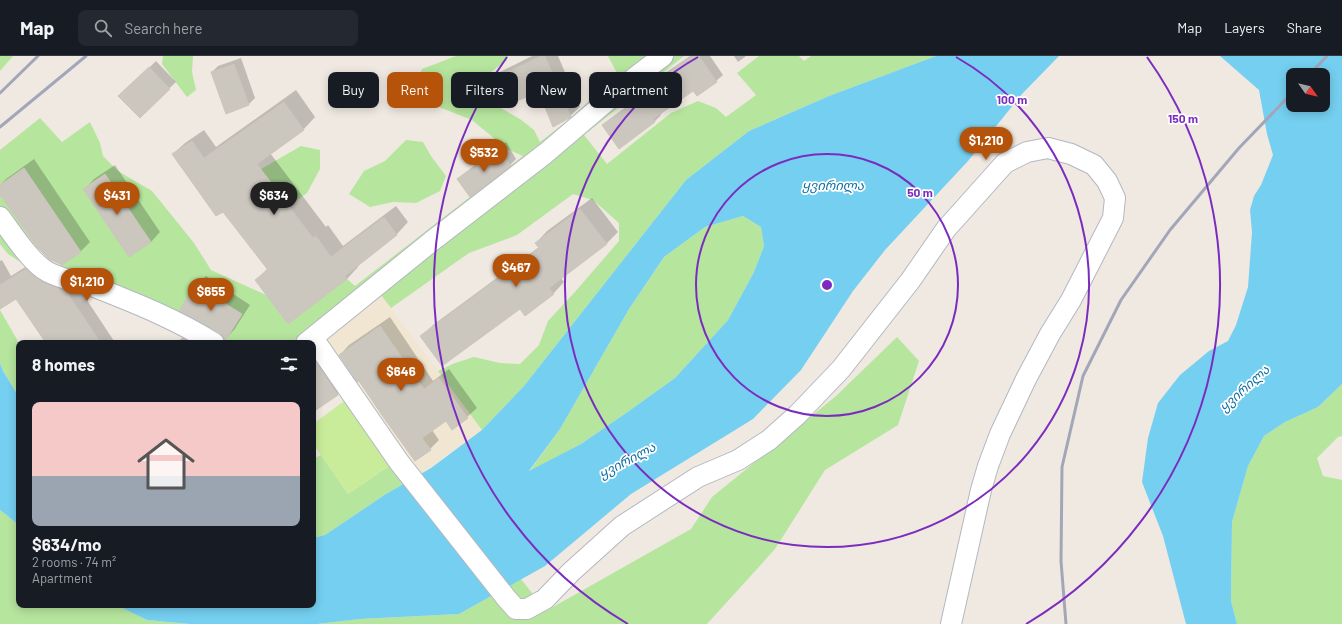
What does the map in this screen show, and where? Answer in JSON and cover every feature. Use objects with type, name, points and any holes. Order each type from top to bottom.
[{"type":"street","points":[[309,340],[432,241],[546,153],[634,78],[663,56]]},
{"type":"street","points":[[316,349],[400,462],[507,599],[516,609],[527,609],[545,599],[571,572],[622,526],[698,477],[738,460],[769,440],[797,416],[841,369],[910,281],[946,229],[1005,163],[1026,152],[1048,148],[1071,154],[1094,165],[1107,181],[1115,198],[1113,218],[1071,300],[1050,334],[1026,379],[1000,434],[980,490],[951,624]]},
{"type":"street","points":[[0,217],[35,263],[48,272],[91,286],[162,314],[209,340]]},
{"type":"shaded area","points":[[381,295],[482,430],[420,474],[324,341]]},
{"type":"green space","points":[[0,56],[13,56],[0,71]]},
{"type":"green space","points":[[163,56],[193,56],[192,72],[196,90],[187,97],[162,64]]},
{"type":"green space","points":[[456,56],[508,56],[506,61],[491,72],[451,72],[451,108],[501,108],[520,119],[534,130],[540,142],[571,118],[589,100],[589,108],[618,108],[584,135],[607,164],[671,113],[698,101],[716,108],[726,117],[756,95],[737,73],[759,56],[799,56],[804,61],[811,56],[936,56],[829,96],[749,131],[686,180],[524,386],[482,430],[438,371],[455,363],[474,357],[500,363],[520,364],[539,345],[548,321],[619,241],[619,223],[593,200],[573,194],[517,235],[469,253],[391,308],[381,295],[324,341],[420,474],[386,494],[325,535],[316,537],[316,458],[321,455],[348,494],[392,464],[318,358],[316,359],[316,340],[226,340],[242,315],[195,285],[179,311],[223,340],[191,340],[163,326],[31,269],[8,254],[0,244],[0,195],[53,271],[81,252],[24,168],[0,185],[0,150],[40,118],[62,142],[90,122],[100,143],[103,156],[118,171],[152,191],[194,243],[211,270],[266,295],[288,324],[347,279],[355,286],[523,156],[507,149],[472,120],[441,108],[443,108],[443,72],[421,72],[422,69]]},
{"type":"green space","points":[[608,56],[684,56],[664,72],[616,72]]},
{"type":"green space","points":[[406,140],[423,142],[431,156],[446,176],[440,191],[416,203],[393,202],[370,207],[349,194],[364,171],[385,161]]},
{"type":"green space","points":[[301,146],[320,150],[320,169],[307,193],[289,206],[270,181],[258,179],[256,172]]},
{"type":"green space","points":[[743,216],[761,227],[764,246],[754,272],[728,320],[675,378],[581,444],[529,472],[560,429],[629,309],[664,257],[705,227]]},
{"type":"green space","points":[[0,310],[17,340],[16,340],[16,392],[3,371],[0,363]]},
{"type":"green space","points":[[897,337],[919,361],[898,425],[825,470],[775,549],[707,624],[317,624],[360,619],[459,614],[521,579],[546,611],[691,529],[712,497],[836,396]]},
{"type":"green space","points":[[1342,384],[1342,436],[1338,437],[1317,458],[1323,476],[1342,480],[1342,624],[1237,624],[1231,601],[1232,522],[1248,466],[1264,436],[1285,422],[1318,407]]},
{"type":"green space","points":[[347,399],[392,464],[348,494],[316,448],[316,422]]},
{"type":"green space","points":[[0,510],[16,523],[16,608],[122,608],[147,620],[190,624],[0,624]]},
{"type":"water","name":"ყვირილა","points":[[936,56],[1059,56],[1022,94],[968,161],[885,250],[853,291],[801,370],[753,419],[631,494],[545,566],[459,614],[360,619],[317,624],[190,624],[147,620],[122,608],[316,608],[316,537],[325,535],[386,494],[431,468],[482,430],[524,386],[686,180],[749,131],[829,96]],"holes":[[[743,216],[761,227],[764,246],[754,272],[728,320],[675,378],[581,444],[529,471],[560,429],[629,309],[664,257],[705,227]]]},
{"type":"water","name":"ყვირილა","points":[[1220,56],[1342,56],[1342,384],[1318,407],[1285,422],[1264,436],[1248,466],[1232,522],[1231,601],[1237,624],[1186,624],[1163,536],[1142,482],[1148,438],[1158,403],[1180,375],[1209,351],[1228,341],[1236,325],[1248,287],[1252,232],[1250,210],[1254,196],[1261,185],[1273,155],[1267,134],[1259,90]]},
{"type":"water","points":[[0,363],[3,371],[16,392],[16,523],[0,510]]},
{"type":"building","points":[[541,56],[545,56],[552,72],[526,72],[526,97],[518,101],[518,72],[508,72]]},
{"type":"building","points":[[691,56],[699,56],[717,82],[697,96],[693,91],[682,99],[682,72],[669,72]]},
{"type":"building","points":[[234,64],[249,105],[226,114],[211,72]]},
{"type":"building","points":[[149,67],[170,89],[140,118],[118,96]]},
{"type":"building","points":[[284,102],[304,130],[257,164],[313,238],[316,236],[331,257],[384,217],[397,235],[345,276],[347,279],[288,324],[255,280],[268,270],[223,212],[216,216],[172,154],[192,141],[204,158]]},
{"type":"building","points":[[545,108],[567,108],[571,117],[553,127]]},
{"type":"building","points":[[626,108],[669,108],[653,119],[655,122],[619,149],[602,125]]},
{"type":"building","points":[[499,148],[511,166],[470,197],[457,179]]},
{"type":"building","points":[[24,168],[81,252],[62,265],[49,259],[37,247],[0,195],[0,185]]},
{"type":"building","points":[[105,174],[151,242],[129,257],[83,189]]},
{"type":"building","points":[[580,209],[607,244],[549,288],[554,294],[525,316],[520,309],[442,366],[420,336],[539,248],[535,243]]},
{"type":"building","points":[[26,269],[43,282],[66,291],[99,340],[44,340],[16,299],[0,309],[0,285]]},
{"type":"building","points":[[195,285],[242,314],[224,340],[220,333],[179,311]]},
{"type":"building","points":[[380,326],[424,389],[439,378],[468,418],[452,430],[446,421],[422,438],[431,450],[415,461],[339,355]]},
{"type":"building","points":[[316,362],[338,395],[316,410]]},
{"type":"railway","points":[[0,93],[38,56]]},
{"type":"railway","points":[[0,127],[86,56]]},
{"type":"railway","points":[[1316,68],[1327,56]]},
{"type":"railway","points":[[1066,624],[1061,561],[1062,467],[1083,376],[1121,300],[1170,230],[1239,148],[1286,99]]}]
